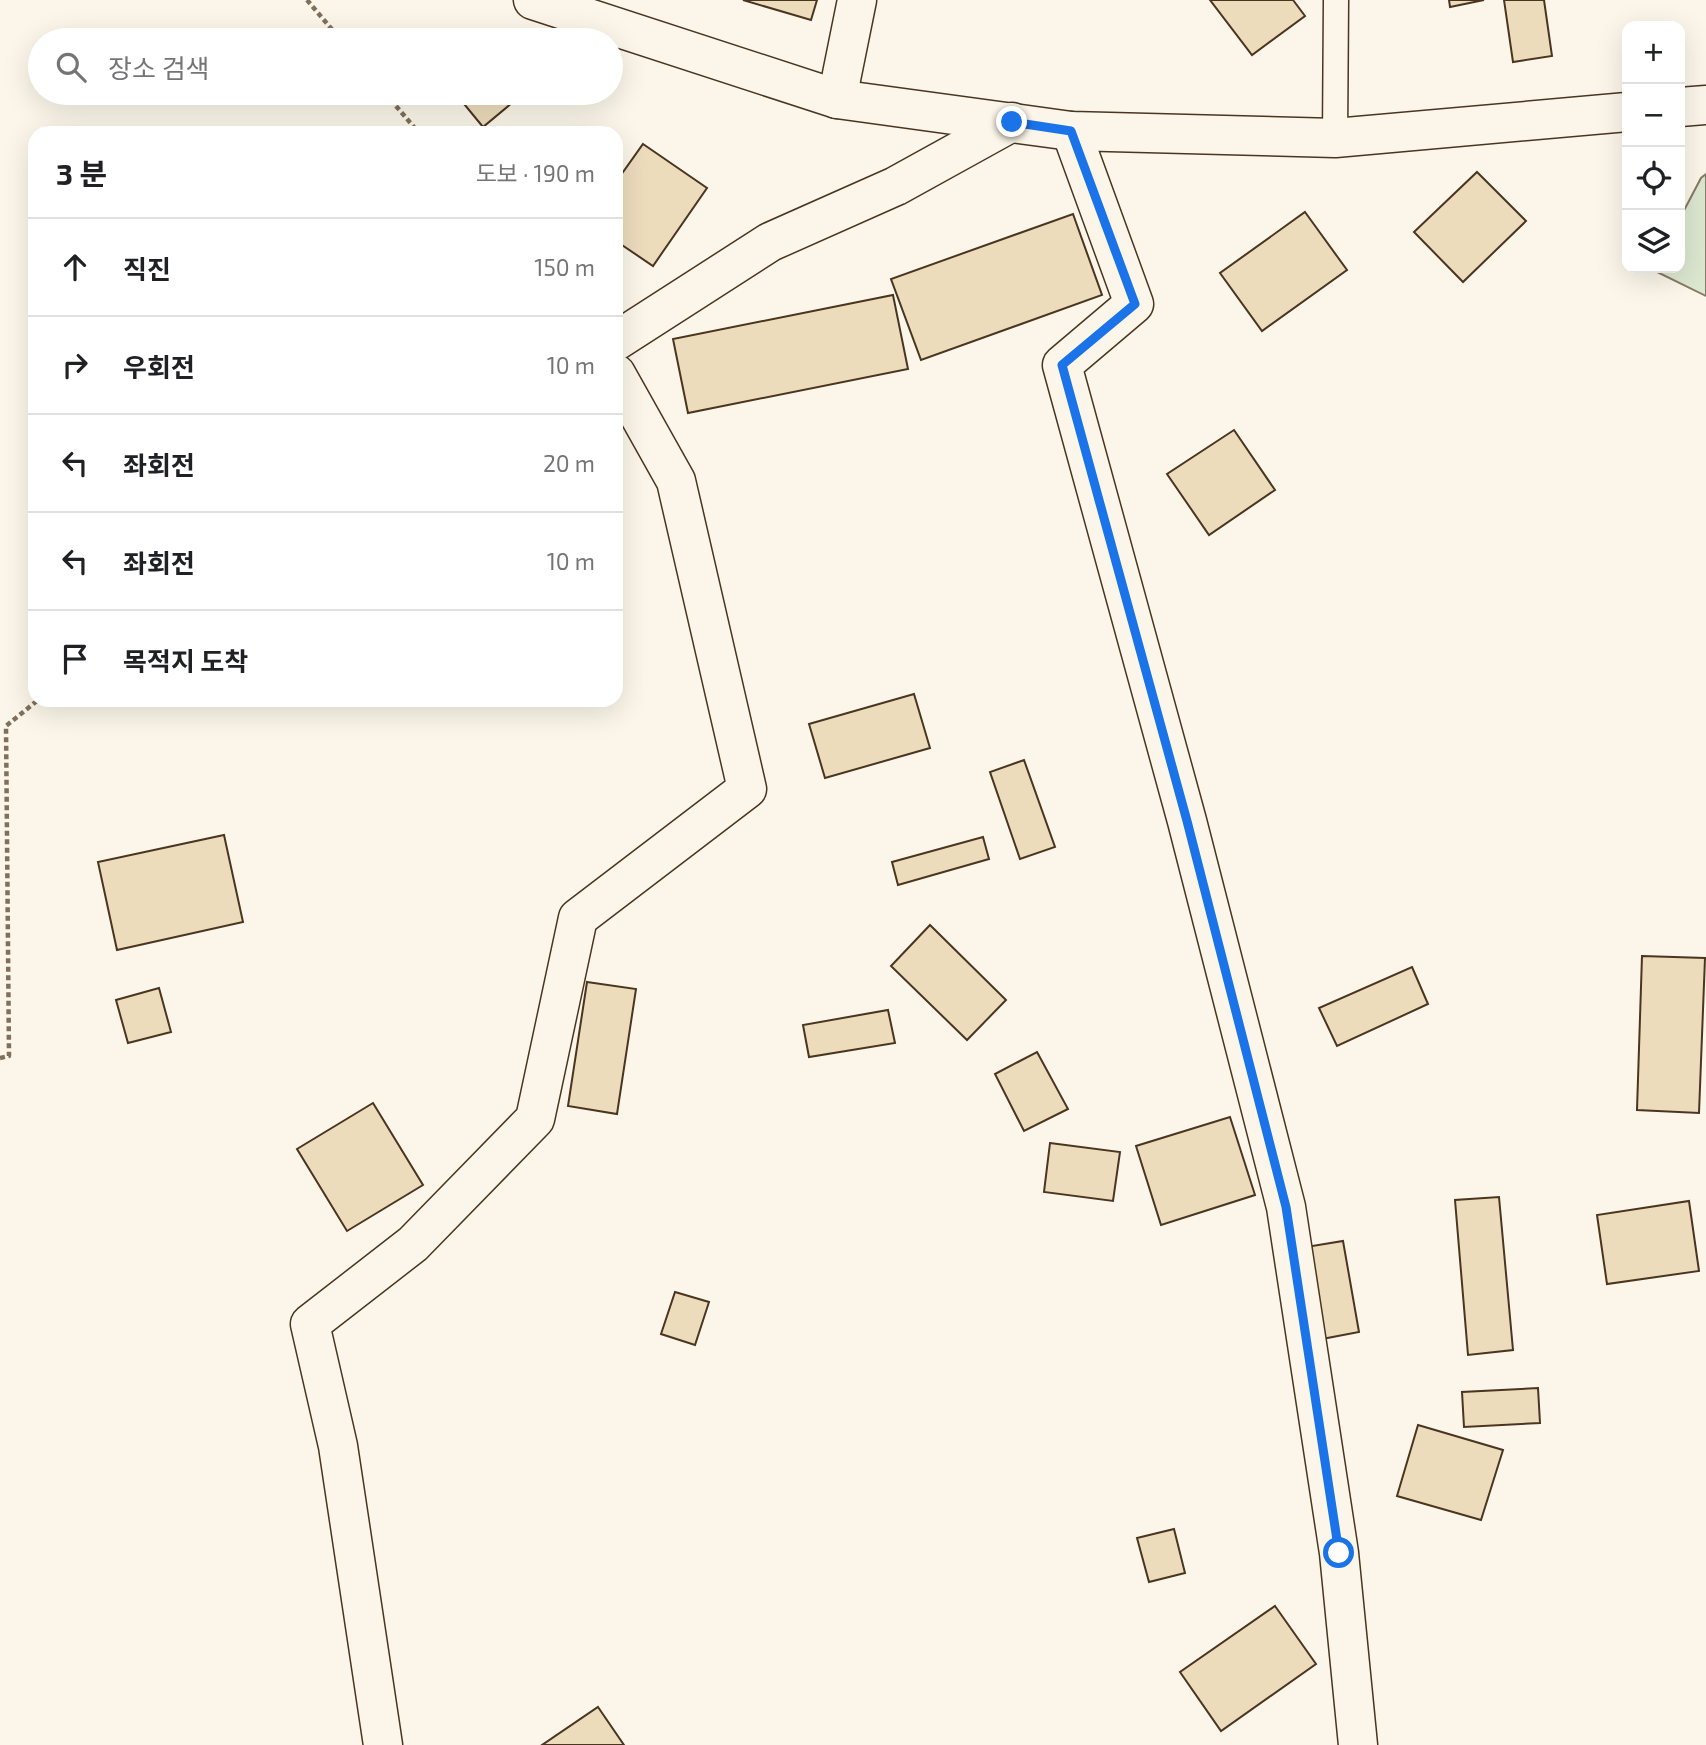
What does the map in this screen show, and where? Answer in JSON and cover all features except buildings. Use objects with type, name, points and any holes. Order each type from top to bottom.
[{"type":"street","points":[[533,0],[619,28]]},
{"type":"street","points":[[837,99],[857,0]]},
{"type":"street","points":[[623,29],[837,99],[1071,131],[1335,138],[1622,112]]},
{"type":"street","points":[[1685,107],[1706,105]]},
{"type":"street","points":[[623,337],[771,242],[896,186],[1012,122]]},
{"type":"street","points":[[1071,131],[1135,304],[1062,365],[1187,821],[1286,1207],[1339,1553],[1358,1745]]},
{"type":"street","points":[[383,1745],[338,1446],[310,1324],[413,1244],[535,1119],[578,918],[747,789],[676,481],[623,386]]},
{"type":"lane","points":[[1335,138],[1336,0]]},
{"type":"path","points":[[307,0],[331,28]]},
{"type":"path","points":[[395,105],[413,126]]},
{"type":"path","points":[[0,1058],[9,1056],[6,726],[29,707]]},
{"type":"green space","points":[[1706,174],[1706,296],[1659,273],[1685,273],[1685,208],[1701,178]]},
{"type":"route","points":[[1012,122],[1071,131],[1135,304],[1062,365],[1187,821],[1286,1207],[1339,1553]]}]
